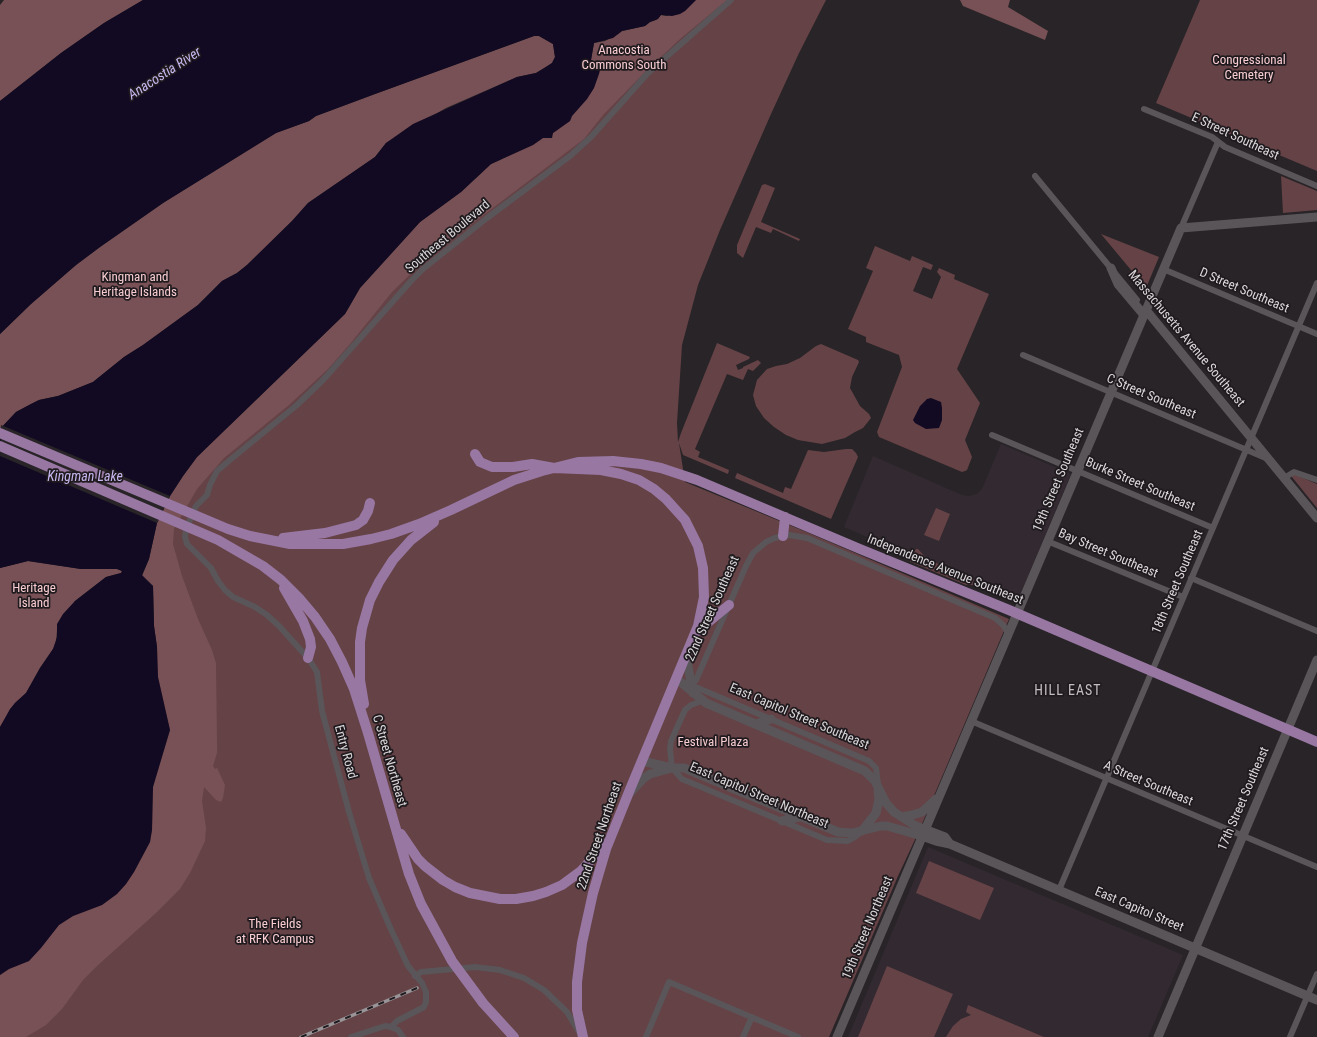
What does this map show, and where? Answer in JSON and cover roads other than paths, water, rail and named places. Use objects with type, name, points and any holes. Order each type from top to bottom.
[{"type":"main road","points":[[1181,228],[1317,217]]},
{"type":"main road","name":"19th Street Southeast","points":[[924,833],[1078,471],[1110,392],[1181,228]]},
{"type":"main road","name":"Massachusetts Avenue Southeast","points":[[1111,268],[1118,284],[1145,312],[1317,518]]},
{"type":"main road","name":"Independence Avenue Southeast","points":[[0,433],[228,530],[290,544],[342,544],[391,534],[451,510],[514,480],[554,468],[594,465],[613,461],[641,464],[697,480],[785,517],[844,548],[924,576],[1017,614],[1317,742]]},
{"type":"main road","name":"C Street Northeast","points":[[0,446],[198,530],[240,552],[263,566],[281,580],[315,617],[330,639],[342,662],[354,689],[398,832]]},
{"type":"main road","points":[[475,454],[480,462],[492,467],[513,467],[532,464],[554,468]]},
{"type":"main road","name":"Independence Avenue Southeast","points":[[594,465],[639,480],[654,489]]},
{"type":"main road","name":"22nd Street Southeast","points":[[654,489],[672,504],[685,520],[692,532],[700,553],[704,575],[705,593],[702,614],[696,633],[660,718]]},
{"type":"main road","points":[[250,536],[276,539],[325,533],[356,525],[363,520],[370,503]]},
{"type":"main road","points":[[368,734],[360,680],[359,658],[362,628],[370,600],[386,570],[401,551],[420,533],[451,510]]},
{"type":"main road","points":[[783,536],[785,517]]},
{"type":"main road","points":[[263,566],[282,586],[303,621],[310,639],[311,647],[308,658]]},
{"type":"main road","points":[[920,586],[924,576]]},
{"type":"main road","points":[[696,633],[729,605]]},
{"type":"main road","points":[[686,656],[692,689]]},
{"type":"main road","name":"17th Street Southeast","points":[[1158,1037],[1317,660]]},
{"type":"main road","points":[[676,679],[692,689]]},
{"type":"main road","name":"East Capitol Street Southeast","points":[[692,689],[702,701],[860,768],[872,777],[890,809],[924,833]]},
{"type":"main road","name":"22nd Street Northeast","points":[[583,1037],[577,1004],[578,967],[586,921],[600,868],[612,834],[660,718]]},
{"type":"main road","points":[[756,724],[771,719]]},
{"type":"main road","points":[[642,760],[672,768]]},
{"type":"main road","name":"East Capitol Street Northeast","points":[[628,795],[647,776],[658,771],[672,768],[688,769],[799,817],[838,832],[847,834],[888,826],[924,833],[936,841],[950,844]]},
{"type":"main road","points":[[861,832],[876,812],[879,799],[878,788]]},
{"type":"main road","points":[[902,817],[922,812],[940,796]]},
{"type":"main road","points":[[782,821],[799,817]]},
{"type":"main road","points":[[398,832],[425,866],[443,880],[461,890],[477,895],[500,899],[516,899],[543,893],[562,885],[576,876],[597,855],[612,834]]},
{"type":"main road","points":[[398,832],[409,874],[421,904],[452,961],[491,1013],[514,1037]]},
{"type":"main road","name":"19th Street Northeast","points":[[836,1037],[924,833]]},
{"type":"main road","name":"East Capitol Street","points":[[950,844],[1317,1000]]},
{"type":"main road","points":[[576,876],[600,868]]},
{"type":"street","name":"Southeast Boulevard","points":[[196,506],[207,495],[210,484],[217,471],[297,405],[323,380],[423,268],[570,156],[590,137],[648,73],[731,0]]},
{"type":"street","name":"E Street Southeast","points":[[1144,109],[1212,137],[1225,147],[1317,186]]},
{"type":"street","name":"19th Street Southeast","points":[[1181,228],[1218,142]]},
{"type":"street","name":"Massachusetts Avenue Southeast","points":[[1035,176],[1111,268]]},
{"type":"street","name":"D Street Southeast","points":[[1163,269],[1317,334]]},
{"type":"street","name":"18th Street Southeast","points":[[1059,890],[1317,283]]},
{"type":"street","name":"C Street Southeast","points":[[1023,356],[1269,460]]},
{"type":"street","name":"Burke Street Southeast","points":[[992,435],[1213,528]]},
{"type":"street","points":[[1284,478],[1291,473],[1296,472],[1317,480]]},
{"type":"street","name":"Entry Road","points":[[196,506],[186,529],[185,537],[187,544],[212,568],[218,581],[233,597],[255,607],[279,626],[308,658],[317,672],[322,711],[349,812],[368,872],[408,966],[422,983],[426,992],[426,1002],[424,1007],[397,1021],[391,1027],[378,1028],[351,1037]]},
{"type":"street","name":"Independence Avenue Southeast","points":[[783,536],[793,535],[844,548],[920,586],[995,618],[1004,626],[1008,633]]},
{"type":"street","name":"22nd Street Southeast","points":[[692,689],[748,561],[754,552],[766,542],[783,536]]},
{"type":"street","name":"Bay Street Southeast","points":[[1047,541],[1183,597]]},
{"type":"street","points":[[1191,578],[1317,631]]},
{"type":"street","name":"East Capitol Street Southeast","points":[[692,689],[771,719],[869,761],[876,768],[878,788]]},
{"type":"street","points":[[672,768],[670,744],[677,726],[687,708],[702,701]]},
{"type":"street","name":"A Street Southeast","points":[[971,721],[1317,867]]},
{"type":"street","name":"East Capitol Street Northeast","points":[[672,768],[682,779],[822,838],[833,841],[848,841],[861,832]]},
{"type":"street","points":[[415,976],[422,972],[475,967],[500,970],[524,978],[544,990],[567,1012],[583,1037]]},
{"type":"street","points":[[1290,1037],[1317,974]]},
{"type":"street","points":[[646,1037],[669,982],[798,1037]]},
{"type":"street","points":[[743,1037],[752,1017]]},
{"type":"street","points":[[391,1027],[398,1030],[403,1037]]},
{"type":"water","name":"Kingman Lake","points":[[143,0],[696,0],[680,14],[672,16],[661,15],[658,19],[645,26],[622,31],[613,38],[594,43],[591,60],[601,66],[599,74],[594,88],[587,99],[572,116],[570,121],[553,133],[552,138],[543,138],[533,145],[491,164],[461,192],[420,222],[360,288],[345,314],[197,457],[183,476],[170,496],[157,523],[149,559],[142,575],[153,586],[158,677],[170,730],[153,787],[152,830],[150,842],[134,872],[117,894],[102,905],[73,916],[59,925],[29,961],[9,969],[0,975],[0,727],[10,709],[26,693],[53,649],[57,637],[57,624],[63,614],[75,601],[106,577],[121,573],[122,571],[117,569],[81,569],[28,561],[0,568],[0,429],[16,412],[31,404],[39,400],[58,396],[93,382],[124,357],[198,305],[222,281],[237,273],[247,265],[292,221],[308,203],[375,157],[386,143],[413,124],[517,77],[536,73],[552,63],[555,57],[553,44],[539,36],[534,36],[316,116],[309,121],[276,133],[163,203],[100,247],[76,265],[31,304],[0,334],[0,101],[61,53],[104,23]]},
{"type":"water","points":[[931,398],[941,402],[942,420],[939,428],[926,429],[915,423],[913,420],[920,406],[927,399]]},
{"type":"railway","points":[[301,1037],[417,988]]},
{"type":"district","name":"HILL EAST","points":[[1068,691]]},
{"type":"park label","name":"Anacostia Commons South","points":[[624,58]]},
{"type":"park label","name":"Congressional Cemetery","points":[[1249,68]]},
{"type":"park label","name":"Kingman and Heritage Islands","points":[[135,286]]},
{"type":"park label","name":"Heritage Island","points":[[34,596]]},
{"type":"park label","name":"Festival Plaza","points":[[713,743]]},
{"type":"park label","name":"The Fields at RFK Campus","points":[[275,932]]},
{"type":"water label","name":"Anacostia River","points":[[165,74]]}]
